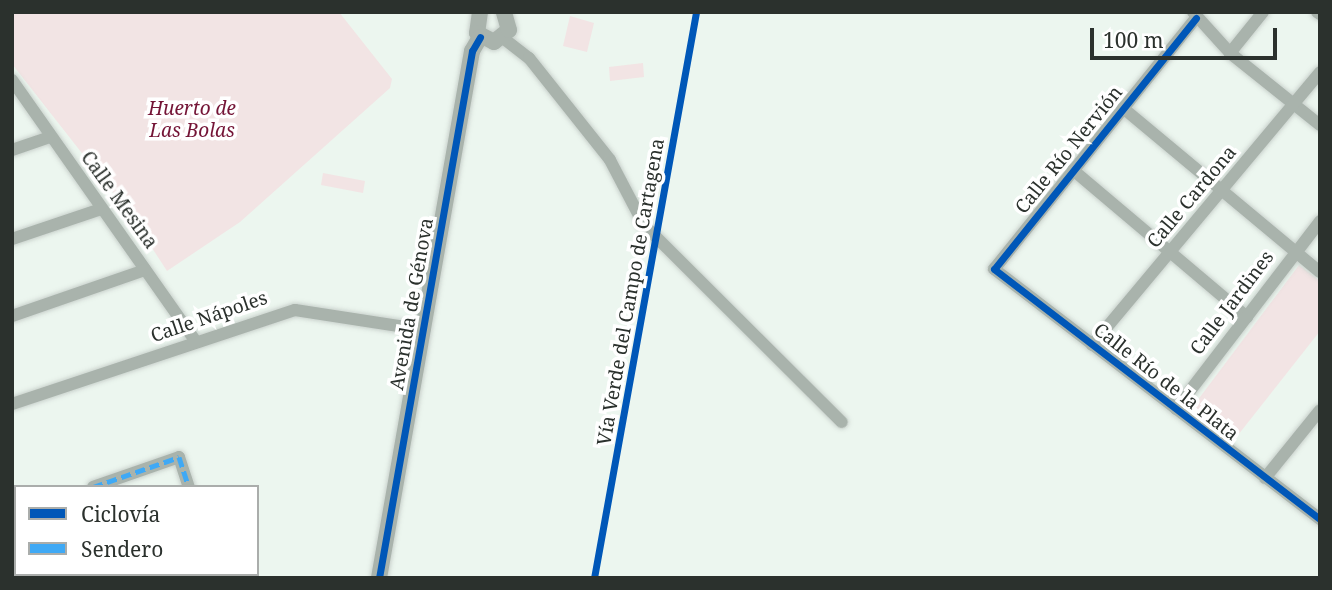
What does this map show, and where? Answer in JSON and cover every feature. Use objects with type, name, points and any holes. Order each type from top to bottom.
[{"type":"street","name":"Avenida de Génova","points":[[379,578],[425,330],[472,51],[480,37],[475,23],[480,12]]},
{"type":"street","points":[[480,37],[494,42],[503,38],[510,26],[505,12]]},
{"type":"street","points":[[1230,53],[1263,12]]},
{"type":"street","points":[[1194,15],[1230,53],[1320,125]]},
{"type":"street","name":"Calle Río Nervión","points":[[994,269],[1194,15]]},
{"type":"street","points":[[503,38],[529,58],[610,160],[644,225],[842,422]]},
{"type":"street","name":"Calle Cardona","points":[[1093,345],[1320,72]]},
{"type":"street","name":"Calle Mesina","points":[[14,85],[196,342]]},
{"type":"street","points":[[1123,108],[1320,272]]},
{"type":"street","points":[[12,149],[49,137]]},
{"type":"street","points":[[1073,170],[1170,255],[1247,317]]},
{"type":"street","points":[[12,239],[101,209]]},
{"type":"street","name":"Calle Jardines","points":[[1177,409],[1320,221]]},
{"type":"street","name":"Calle Río de la Plata","points":[[994,269],[1320,519]]},
{"type":"street","points":[[12,316],[145,270]]},
{"type":"street","name":"Calle Nápoles","points":[[12,404],[295,310],[425,330]]},
{"type":"street","points":[[1265,478],[1320,410]]},
{"type":"street","points":[[99,485],[179,457],[188,485]]},
{"type":"green space","name":"Huerto de Las Bolas","points":[[12,12],[339,12],[392,79],[390,88],[240,222],[167,271],[132,217],[12,64]]},
{"type":"green space","points":[[570,16],[594,23],[587,52],[563,46]]},
{"type":"green space","points":[[643,63],[644,77],[610,81],[609,67]]},
{"type":"green space","points":[[323,173],[365,181],[363,193],[321,185]]},
{"type":"green space","points":[[1299,265],[1320,281],[1320,331],[1227,449],[1185,417]]},
{"type":"marked path","points":[[99,485],[179,457],[188,485]]},
{"type":"marked path","points":[[107,578],[112,576]]},
{"type":"cycle path","name":"Vía Verde del Campo de Cartagena","points":[[594,578],[696,12]]},
{"type":"cycle path","points":[[1196,18],[994,269],[1320,519]]},
{"type":"cycle path","points":[[379,578],[472,51],[480,37]]}]
